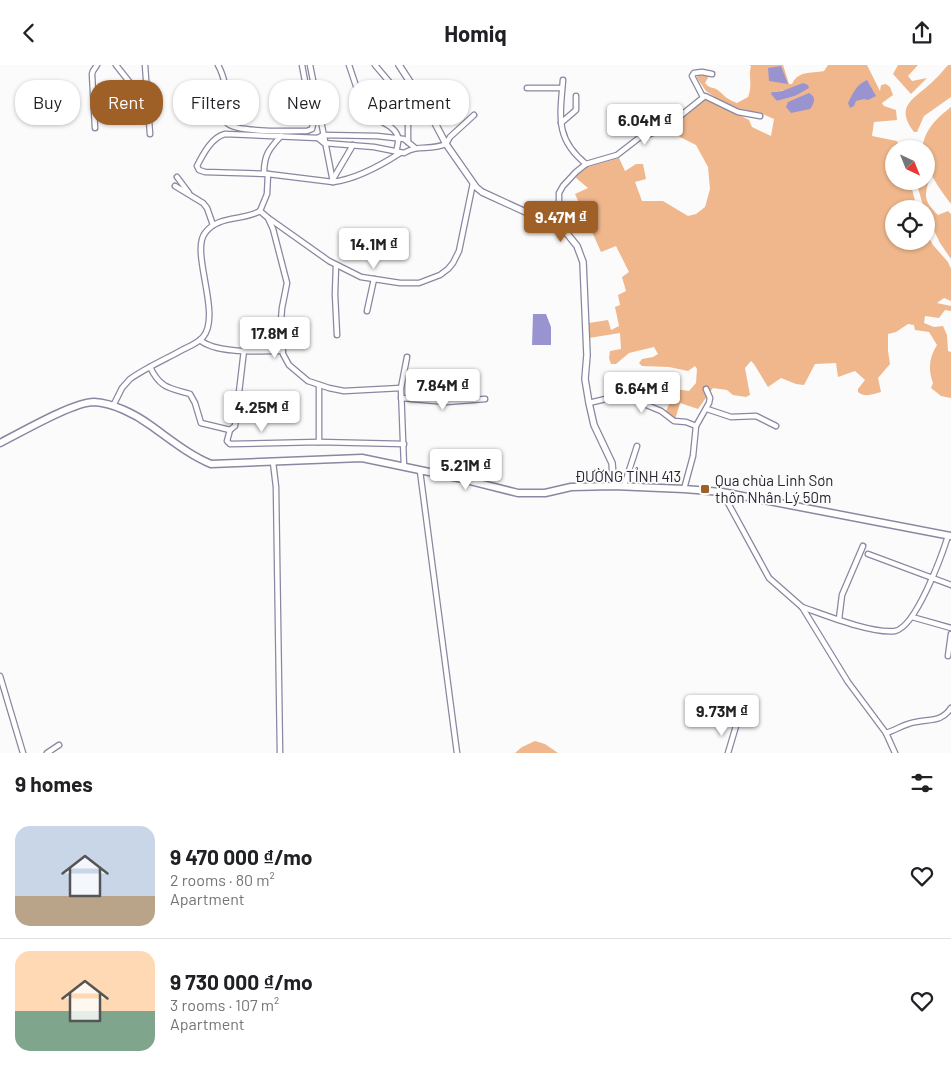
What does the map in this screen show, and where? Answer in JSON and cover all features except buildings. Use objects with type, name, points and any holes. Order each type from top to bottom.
[{"type":"main road","name":"ĐƯỜNG TỈNH 413","points":[[0,443],[80,405],[94,402],[113,406],[148,423],[196,457],[211,464],[362,458],[458,478],[518,493],[545,493],[571,487],[624,486],[684,489],[722,493],[949,536]]},
{"type":"street","points":[[95,128],[92,74],[97,65]]},
{"type":"street","points":[[116,65],[129,80]]},
{"type":"street","points":[[145,65],[146,80]]},
{"type":"street","points":[[218,65],[223,77],[227,100],[228,125],[253,130],[307,131],[312,129],[313,124],[302,65]]},
{"type":"street","points":[[310,65],[320,136],[324,143],[333,181]]},
{"type":"street","points":[[349,65],[364,110],[394,131],[399,139],[398,153]]},
{"type":"street","points":[[375,65],[408,104],[408,142]]},
{"type":"street","points":[[399,65],[427,108],[446,144],[473,183],[482,192],[563,230],[577,246],[583,262],[587,355],[585,379],[597,431],[612,463],[614,486]]},
{"type":"street","points":[[703,97],[692,76],[698,72],[712,74]]},
{"type":"street","points":[[563,81],[561,123],[563,136],[567,145],[586,165]]},
{"type":"street","points":[[527,88],[562,88]]},
{"type":"street","points":[[561,123],[576,110],[576,96]]},
{"type":"street","points":[[645,135],[659,132],[703,97],[708,96],[742,114],[760,116]]},
{"type":"street","points":[[563,230],[559,203],[560,190],[576,172],[586,165],[618,155],[666,119],[676,108]]},
{"type":"street","points":[[324,143],[374,147],[398,153],[404,153],[414,147],[436,148],[446,144],[450,137],[474,115]]},
{"type":"street","points":[[645,135],[649,130],[654,115]]},
{"type":"street","points":[[149,125],[150,134]]},
{"type":"street","points":[[398,153],[376,167],[341,181],[266,173],[205,172],[199,170],[197,166],[212,143],[221,135],[404,139],[414,147]]},
{"type":"street","points":[[113,406],[122,388],[130,379],[200,340],[207,331],[209,324],[201,239],[218,222],[252,215],[260,211],[267,194],[264,159],[270,148],[282,137]]},
{"type":"street","points":[[333,181],[352,145]]},
{"type":"street","points":[[177,177],[190,194]]},
{"type":"street","points":[[260,211],[336,265],[361,277],[418,283],[440,275],[448,269],[459,251],[473,183]]},
{"type":"street","points":[[174,186],[190,194],[207,208],[213,225]]},
{"type":"street","points":[[267,217],[273,229],[287,283],[280,328],[286,361],[294,371],[308,381],[318,385],[344,391],[401,388]]},
{"type":"street","points":[[336,265],[337,335]]},
{"type":"street","points":[[367,311],[374,279]]},
{"type":"street","points":[[200,340],[204,344],[223,349],[283,351]]},
{"type":"street","points":[[244,350],[235,426],[230,430],[227,441],[230,444],[319,442],[404,444]]},
{"type":"street","points":[[404,467],[401,388],[407,357]]},
{"type":"street","points":[[150,367],[157,381],[190,393],[201,423],[230,430]]},
{"type":"street","points":[[318,385],[319,442]]},
{"type":"street","points":[[684,489],[693,456],[696,426],[707,409],[710,398],[706,389]]},
{"type":"street","points":[[589,403],[622,395],[662,411],[674,421],[686,422],[696,426]]},
{"type":"street","points":[[401,398],[447,402],[485,399]]},
{"type":"street","points":[[707,409],[731,417],[756,416],[776,425]]},
{"type":"street","points":[[624,486],[637,447]]},
{"type":"street","points":[[274,462],[280,753]]},
{"type":"street","points":[[420,471],[457,753]]},
{"type":"street","points":[[722,493],[769,578],[802,607],[848,682],[886,733],[895,753]]},
{"type":"street","points":[[802,607],[871,629],[890,631],[901,629],[912,617],[932,578],[949,536]]},
{"type":"street","points":[[839,619],[842,595],[863,546]]},
{"type":"street","points":[[868,554],[951,585]]},
{"type":"street","points":[[812,623],[820,613]]},
{"type":"street","points":[[912,617],[951,628]]},
{"type":"street","points":[[948,656],[951,634]]},
{"type":"street","points":[[0,676],[23,753]]},
{"type":"street","points":[[886,733],[916,721],[931,721],[948,713],[951,708]]},
{"type":"street","points":[[728,753],[736,726]]},
{"type":"street","points":[[47,753],[58,745]]},
{"type":"shaded area","points":[[749,65],[783,65],[789,84],[792,84],[798,76],[805,73],[824,71],[828,65],[867,65],[880,91],[881,85],[886,84],[890,87],[893,95],[882,103],[884,106],[896,110],[897,120],[874,122],[872,136],[892,140],[885,140],[885,190],[912,190],[915,200],[885,200],[885,250],[935,250],[935,247],[948,262],[951,269],[951,301],[944,298],[937,303],[951,306],[951,311],[945,310],[939,318],[925,316],[924,323],[934,327],[943,326],[947,335],[948,351],[951,352],[951,398],[941,396],[931,388],[933,383],[930,364],[932,354],[937,345],[929,332],[915,330],[914,325],[908,324],[896,332],[888,334],[890,364],[878,378],[881,392],[869,395],[861,394],[858,392],[858,389],[865,380],[855,371],[838,377],[836,363],[815,364],[804,385],[781,378],[768,387],[751,361],[745,368],[750,395],[746,397],[733,395],[727,390],[713,388],[698,409],[680,403],[675,420],[666,411],[671,400],[663,395],[660,386],[663,384],[675,389],[689,391],[696,383],[697,369],[695,366],[688,371],[669,367],[642,366],[639,363],[642,359],[658,354],[654,347],[629,353],[616,364],[611,364],[609,358],[610,351],[621,349],[620,333],[589,338],[589,323],[608,320],[611,330],[619,326],[615,307],[620,305],[618,295],[626,291],[622,277],[629,272],[616,246],[601,252],[575,194],[588,188],[576,178],[577,174],[588,167],[619,158],[625,171],[636,164],[643,164],[646,179],[635,182],[642,201],[663,201],[688,216],[696,214],[705,207],[710,189],[708,167],[696,145],[666,130],[704,99],[708,98],[749,120],[752,127],[771,136],[774,119],[758,112],[743,112],[727,105],[706,91],[697,78],[698,75],[709,76],[705,83],[706,85],[716,89],[737,103],[748,97],[751,66]],"holes":[[[808,87],[795,96],[777,101],[772,92]]]},
{"type":"shaded area","points":[[898,65],[918,65],[908,76],[912,81],[927,78],[911,94],[893,74]]},
{"type":"shaded area","points":[[948,65],[951,65],[951,97],[924,116],[917,132],[914,132],[906,117],[908,105]]},
{"type":"shaded area","points":[[781,66],[788,84],[769,81],[768,68]]},
{"type":"shaded area","points":[[867,80],[876,96],[868,100],[856,101],[854,106],[850,108],[848,103],[853,93],[860,84]]},
{"type":"shaded area","points":[[803,83],[808,85],[809,88],[795,96],[777,101],[771,94],[772,92],[782,91]]},
{"type":"shaded area","points":[[809,93],[814,99],[810,109],[791,113],[786,107],[788,102]]},
{"type":"shaded area","points":[[951,107],[951,204],[935,181],[935,140],[924,140],[932,125]]},
{"type":"shaded area","points":[[919,190],[927,190],[927,200],[921,200]]},
{"type":"shaded area","points":[[948,211],[951,214],[951,259],[935,233],[935,212],[938,215]]},
{"type":"shaded area","points":[[533,314],[546,314],[551,327],[551,345],[532,345]]},
{"type":"shaded area","points":[[535,741],[545,744],[558,753],[515,753],[522,747]]},
{"type":"place","name":"Qua chùa Linh Sơn thôn Nhân Lý 50m","points":[[705,489]]}]
